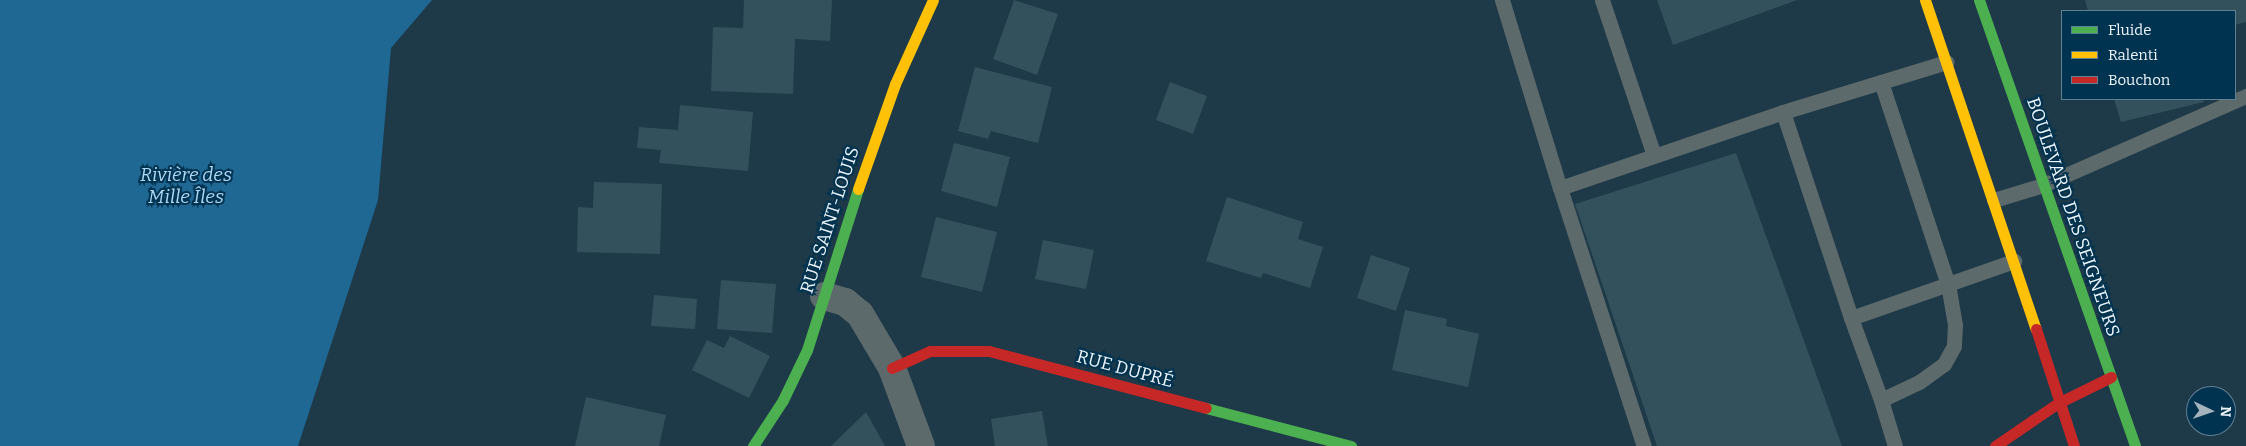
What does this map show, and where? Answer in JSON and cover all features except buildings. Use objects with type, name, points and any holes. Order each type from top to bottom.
[{"type":"main road","name":"RUE SAINT-LOUIS","points":[[752,446],[777,411],[801,364],[880,123],[933,0]]},
{"type":"main road","points":[[1925,0],[1994,200],[2058,403],[2074,446]]},
{"type":"main road","name":"BOULEVARD DES SEIGNEURS","points":[[1979,0],[2135,446]]},
{"type":"main road","name":"RUE DUPRÉ","points":[[892,368],[930,351],[989,351],[1351,446]]},
{"type":"main road","points":[[1995,446],[2058,403],[2111,377]]},
{"type":"street","points":[[824,296],[845,302],[856,310],[892,368],[921,446]]},
{"type":"lane","points":[[1502,0],[1560,188],[1644,446]]},
{"type":"lane","points":[[1602,0],[1654,155]]},
{"type":"lane","points":[[1560,188],[1783,112],[1947,62]]},
{"type":"lane","points":[[1881,82],[1948,284],[1955,325],[1954,346],[1944,364],[1919,382],[1881,400]]},
{"type":"lane","points":[[1994,200],[2043,185],[2246,96]]},
{"type":"lane","points":[[1783,112],[1895,446]]},
{"type":"lane","points":[[1851,318],[2014,261]]},
{"type":"water","name":"Rivière des Mille Îles","points":[[0,0],[432,0],[391,48],[378,200],[298,446],[0,446]]},
{"type":"traffic: fast","points":[[1979,0],[2135,446]]},
{"type":"traffic: fast","points":[[753,446],[783,400],[807,350],[858,189]]},
{"type":"traffic: fast","points":[[1206,408],[1351,446]]},
{"type":"traffic: slow","points":[[858,189],[895,84],[933,0]]},
{"type":"traffic: slow","points":[[1925,0],[2036,329]]},
{"type":"traffic: jam","points":[[2036,329],[2074,446]]},
{"type":"traffic: jam","points":[[892,368],[930,351],[989,351],[1206,408]]},
{"type":"traffic: jam","points":[[1995,446],[2058,403],[2111,377]]}]
